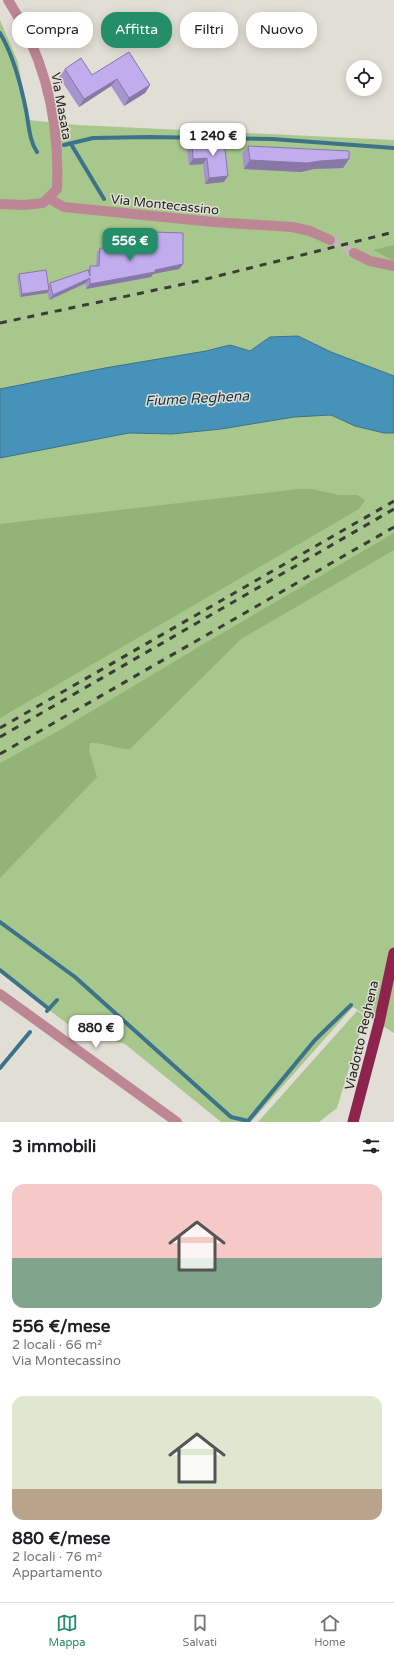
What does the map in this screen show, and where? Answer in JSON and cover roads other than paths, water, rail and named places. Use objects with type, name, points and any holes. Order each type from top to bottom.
[{"type":"highway","name":"Viadotto Reghena","points":[[353,1122],[380,1023],[394,953]]},
{"type":"street","name":"Via Masata","points":[[8,0],[29,37],[47,83],[53,119],[58,174],[57,189],[50,199]]},
{"type":"street","points":[[0,204],[36,205],[44,203],[50,199]]},
{"type":"street","name":"Via Montecassino","points":[[50,199],[64,207],[213,222],[292,227],[310,231],[330,240]]},
{"type":"street","points":[[354,253],[370,261],[394,266]]},
{"type":"street","points":[[0,994],[177,1122]]},
{"type":"water","name":"Fiume Reghena","points":[[298,336],[331,352],[394,376],[394,433],[384,433],[355,426],[331,415],[294,417],[221,429],[172,434],[129,433],[0,458],[0,389],[105,368],[206,351],[230,345],[250,351],[270,337]]},
{"type":"waterway","points":[[0,33],[16,70],[24,100],[31,137],[37,152]]},
{"type":"waterway","points":[[64,145],[93,138],[149,137],[272,139],[394,148]]},
{"type":"waterway","points":[[71,144],[104,199]]},
{"type":"waterway","points":[[0,922],[75,977],[231,1117],[248,1121],[315,1040],[351,1005]]},
{"type":"waterway","points":[[0,970],[49,1009]]},
{"type":"waterway","points":[[47,1011],[57,1000]]},
{"type":"waterway","points":[[0,1068],[30,1032]]},
{"type":"tunnel","points":[[330,240],[354,253]]},
{"type":"railway","points":[[0,323],[198,281],[394,232]]},
{"type":"railway","points":[[0,728],[394,501]]},
{"type":"railway","points":[[0,737],[394,509]]},
{"type":"railway","points":[[0,754],[394,527]]}]
